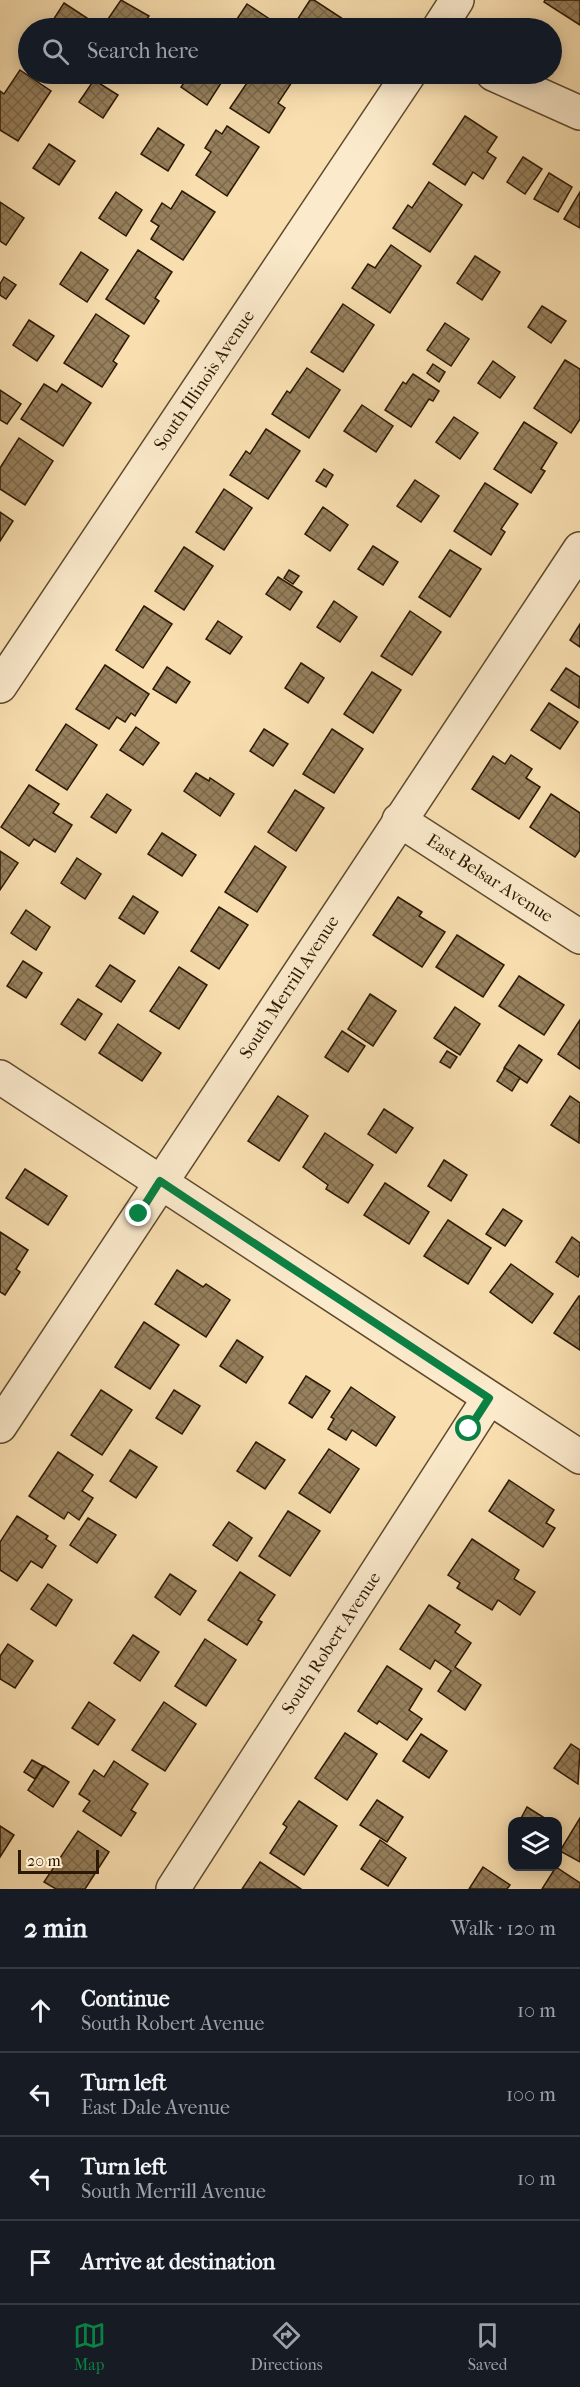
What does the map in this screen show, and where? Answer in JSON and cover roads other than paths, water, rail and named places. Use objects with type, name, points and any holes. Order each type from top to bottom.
[{"type":"street","points":[[445,18],[457,0]]},
{"type":"street","name":"South Illinois Avenue","points":[[0,686],[402,84]]},
{"type":"street","points":[[515,84],[580,113]]},
{"type":"street","name":"South Merrill Avenue","points":[[0,1426],[580,549]]},
{"type":"street","name":"East Belsar Avenue","points":[[399,820],[580,938]]},
{"type":"street","points":[[0,1077],[580,1457]]},
{"type":"street","name":"South Robert Avenue","points":[[173,1889],[489,1398]]}]
